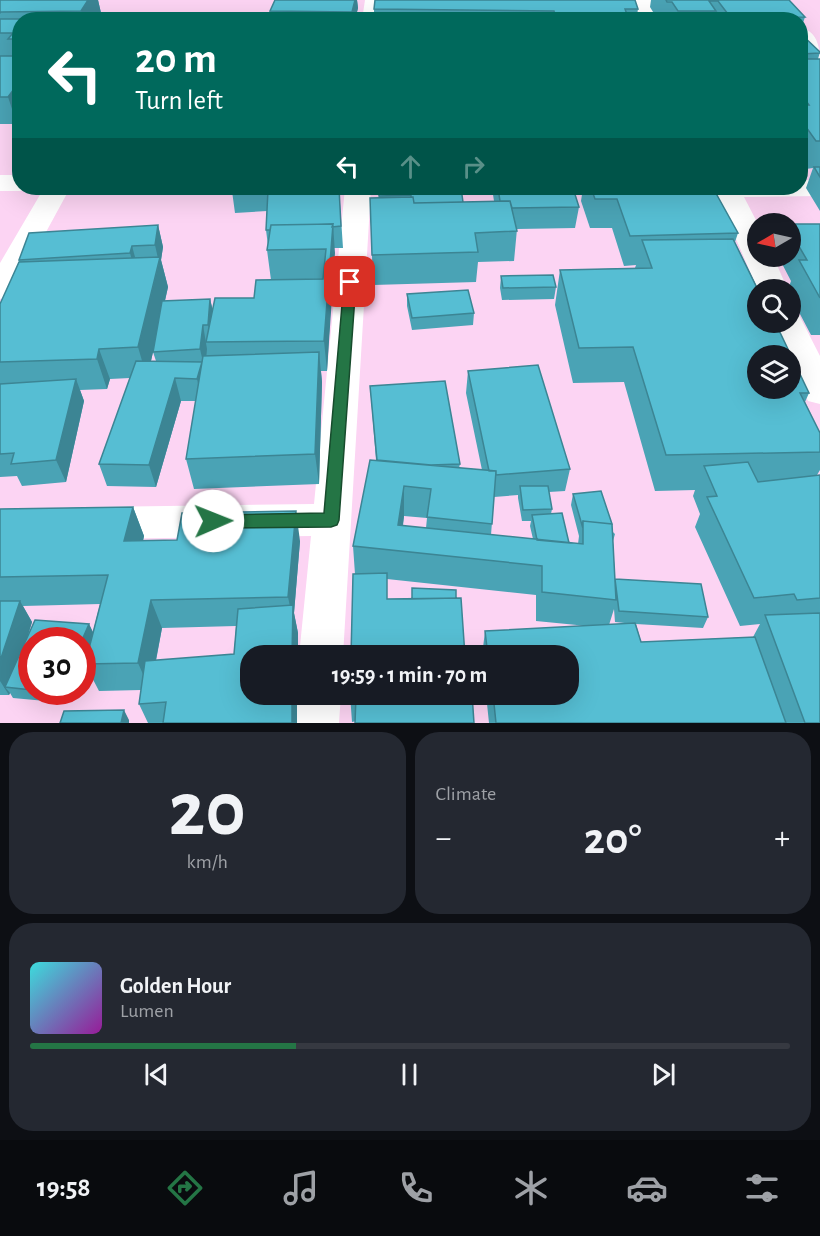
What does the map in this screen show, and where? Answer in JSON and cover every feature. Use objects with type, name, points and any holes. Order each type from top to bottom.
[{"type":"street","points":[[808,43],[820,59]]},
{"type":"street","points":[[0,289],[53,195]]},
{"type":"street","points":[[322,645],[356,195]]},
{"type":"street","points":[[731,195],[747,230]]},
{"type":"street","points":[[794,333],[816,375]]},
{"type":"street","points":[[59,523],[331,520]]},
{"type":"street","points":[[315,723],[317,705]]},
{"type":"building","points":[[0,0],[88,0],[81,11],[0,13]]},
{"type":"building","points":[[275,0],[355,0],[352,12],[270,11]]},
{"type":"building","points":[[375,0],[635,0],[638,9],[625,9],[626,12],[554,12],[374,9]]},
{"type":"building","points":[[666,0],[789,0],[800,12],[726,12],[718,1],[709,1],[716,11],[678,11],[672,2]]},
{"type":"building","points":[[0,19],[12,19],[12,33],[0,33]]},
{"type":"building","points":[[808,41],[820,52],[808,54]]},
{"type":"building","points":[[0,56],[12,56],[12,92],[8,97],[0,97]]},
{"type":"building","points":[[808,59],[820,59],[820,141],[816,141],[808,130]]},
{"type":"building","points":[[814,167],[820,167],[820,177]]},
{"type":"building","points":[[268,195],[339,195],[341,226],[332,227],[333,224],[271,225],[270,230],[266,230]]},
{"type":"building","points":[[411,195],[462,195],[463,202],[414,203]]},
{"type":"building","points":[[499,195],[575,195],[579,207],[512,208],[510,201],[500,201]]},
{"type":"building","points":[[594,195],[717,195],[738,233],[630,236],[617,199],[595,199]]},
{"type":"building","points":[[413,197],[414,203],[510,201],[517,231],[475,233],[478,252],[372,255],[370,198]]},
{"type":"building","points":[[333,224],[324,341],[206,342],[215,298],[254,298],[256,280],[323,279],[326,249],[267,250],[271,225]]},
{"type":"building","points":[[801,224],[820,224],[820,298],[801,264],[801,260],[807,260],[801,250]]},
{"type":"building","points":[[158,225],[155,245],[132,246],[130,253],[19,260],[29,233]]},
{"type":"building","points":[[733,239],[753,279],[747,279],[747,333],[780,333],[786,345],[747,345],[747,399],[801,399],[801,395],[820,433],[820,452],[666,455],[633,347],[579,348],[560,270],[652,268],[642,240]]},
{"type":"building","points":[[160,257],[138,347],[99,349],[97,359],[0,362],[0,304],[19,262]]},
{"type":"building","points":[[553,275],[556,287],[503,288],[501,276]]},
{"type":"building","points":[[468,290],[474,313],[412,318],[407,294]]},
{"type":"building","points":[[210,299],[208,325],[203,325],[200,349],[153,352],[162,301]]},
{"type":"building","points":[[319,352],[315,454],[186,459],[203,356]]},
{"type":"building","points":[[136,361],[202,362],[197,379],[175,378],[149,465],[99,464]]},
{"type":"building","points":[[538,365],[570,469],[496,475],[496,471],[489,471],[468,371]]},
{"type":"building","points":[[801,376],[809,393],[801,393]]},
{"type":"building","points":[[76,379],[56,460],[11,464],[14,453],[0,454],[0,384]]},
{"type":"building","points":[[445,381],[460,464],[431,465],[377,460],[370,386]]},
{"type":"building","points":[[370,460],[496,471],[492,524],[427,517],[431,489],[404,486],[398,525],[583,544],[583,521],[612,524],[616,600],[542,592],[542,566],[353,546]]},
{"type":"building","points":[[748,462],[758,482],[820,475],[820,598],[797,600],[794,594],[754,598],[707,497],[717,496],[704,466]]},
{"type":"building","points":[[520,486],[548,486],[552,509],[523,510]]},
{"type":"building","points":[[601,491],[612,524],[583,521],[582,525],[573,494]]},
{"type":"building","points":[[133,507],[124,541],[177,540],[182,513],[296,511],[288,597],[151,600],[138,663],[96,664],[95,627],[108,575],[0,577],[0,509]]},
{"type":"building","points":[[562,513],[569,543],[537,540],[532,515]]},
{"type":"building","points":[[387,573],[387,599],[461,598],[464,645],[351,645],[353,574]]},
{"type":"building","points":[[615,579],[701,584],[708,617],[619,611]]},
{"type":"building","points":[[412,588],[456,590],[456,598],[412,599]]},
{"type":"building","points":[[0,601],[20,601],[0,661]]},
{"type":"building","points":[[293,605],[292,645],[240,645],[240,705],[292,705],[292,723],[163,723],[166,702],[139,704],[145,661],[234,654],[238,609]]},
{"type":"building","points":[[820,613],[820,723],[805,723],[765,615]]},
{"type":"building","points":[[35,620],[89,624],[88,627],[32,627]]},
{"type":"building","points":[[635,623],[641,642],[755,637],[786,723],[496,723],[494,705],[579,705],[579,645],[487,645],[485,631]]},
{"type":"building","points":[[18,658],[18,688],[5,687]]},
{"type":"building","points":[[356,705],[473,705],[474,723],[355,723]]},
{"type":"building","points":[[124,710],[121,723],[60,723],[64,711]]},
{"type":"route","points":[[213,521],[331,520],[350,282]]}]
